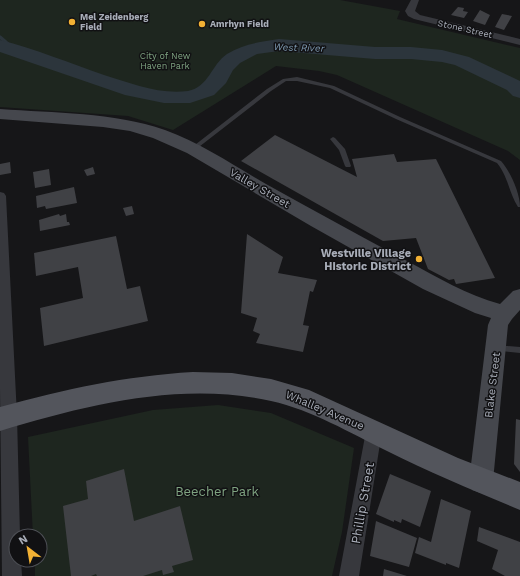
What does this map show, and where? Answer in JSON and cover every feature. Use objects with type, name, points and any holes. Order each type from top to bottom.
[{"type":"main road","name":"Whalley Avenue","points":[[4,418],[93,394],[151,385],[211,383],[260,386],[285,392],[309,401],[480,482],[520,496]]},
{"type":"street","name":"Stone Street","points":[[415,0],[410,11],[411,14],[417,17],[520,42]]},
{"type":"street","name":"Valley Street","points":[[0,114],[103,122],[131,126],[159,134],[193,150],[389,261],[482,307],[504,313]]},
{"type":"street","points":[[0,196],[4,418],[12,576]]},
{"type":"street","name":"Blake Street","points":[[480,482],[498,325],[504,313],[520,297]]},
{"type":"street","name":"Phillip Street","points":[[349,576],[374,431]]},
{"type":"lane","points":[[193,150],[269,90],[285,80],[297,79],[332,87],[398,118],[499,162],[505,168],[511,179],[513,192],[520,205]]},
{"type":"lane","points":[[333,139],[342,149],[348,166]]},
{"type":"lane","points":[[496,348],[520,350]]},
{"type":"green space","name":"City of New Haven Park","points":[[0,0],[340,0],[400,11],[397,19],[520,48],[520,160],[508,151],[337,75],[319,71],[276,66],[173,130],[128,116],[0,107]]},
{"type":"green space","name":"Beecher Park","points":[[218,405],[271,413],[354,448],[342,532],[332,576],[35,576],[35,568],[48,568],[48,528],[33,528],[28,437],[153,410]]},
{"type":"building","points":[[458,7],[464,8],[463,11],[468,12],[464,18],[451,15]]},
{"type":"building","points":[[480,10],[490,15],[485,25],[473,21]]},
{"type":"building","points":[[502,14],[512,16],[504,30],[495,27]]},
{"type":"building","points":[[275,135],[357,177],[352,159],[394,154],[397,162],[436,159],[495,278],[456,284],[454,279],[449,280],[428,269],[416,238],[383,241],[241,161]]},
{"type":"building","points":[[10,162],[11,173],[0,175],[0,164]]},
{"type":"building","points":[[93,167],[95,174],[87,176],[84,170]]},
{"type":"building","points":[[49,169],[51,185],[35,188],[33,172]]},
{"type":"building","points":[[74,187],[77,203],[46,209],[45,206],[37,208],[36,196]]},
{"type":"building","points":[[132,206],[134,214],[126,216],[123,208]]},
{"type":"building","points":[[59,214],[60,216],[66,214],[67,222],[69,222],[70,225],[40,231],[39,220]]},
{"type":"building","points":[[247,234],[283,257],[278,273],[317,280],[313,292],[310,291],[303,325],[309,326],[303,352],[256,343],[260,334],[253,331],[257,318],[241,313]]},
{"type":"building","points":[[116,236],[127,289],[140,286],[148,321],[44,346],[40,308],[83,298],[78,267],[36,276],[34,253]]},
{"type":"building","points":[[516,419],[520,420],[520,472],[514,464]]},
{"type":"building","points":[[124,469],[134,521],[180,506],[193,560],[172,566],[174,572],[163,575],[162,570],[143,576],[97,576],[96,574],[91,576],[71,576],[63,506],[88,499],[86,481]]},
{"type":"building","points":[[390,474],[431,491],[420,527],[402,519],[401,523],[394,520],[394,522],[376,514]]},
{"type":"building","points":[[441,499],[471,511],[459,568],[446,563],[446,565],[415,553],[419,537],[431,542]]},
{"type":"building","points":[[376,521],[417,538],[409,567],[370,556]]},
{"type":"building","points":[[479,527],[520,542],[520,576],[505,576],[492,569],[498,550],[477,541]]},
{"type":"building","points":[[384,569],[407,576],[383,576]]},
{"type":"waterway","points":[[0,37],[16,51]]},
{"type":"waterway","name":"West River","points":[[0,46],[132,91],[164,97],[190,97],[207,91],[219,79],[224,68],[233,59],[252,49],[279,45],[375,53],[411,53],[442,56],[462,61],[514,86],[520,92]]},
{"type":"place","name":"Mel Zeidenberg Field","points":[[72,22]]},
{"type":"place","name":"Amrhyn Field","points":[[202,24]]},
{"type":"place","name":"Westville Village Historic District","points":[[419,259]]}]
